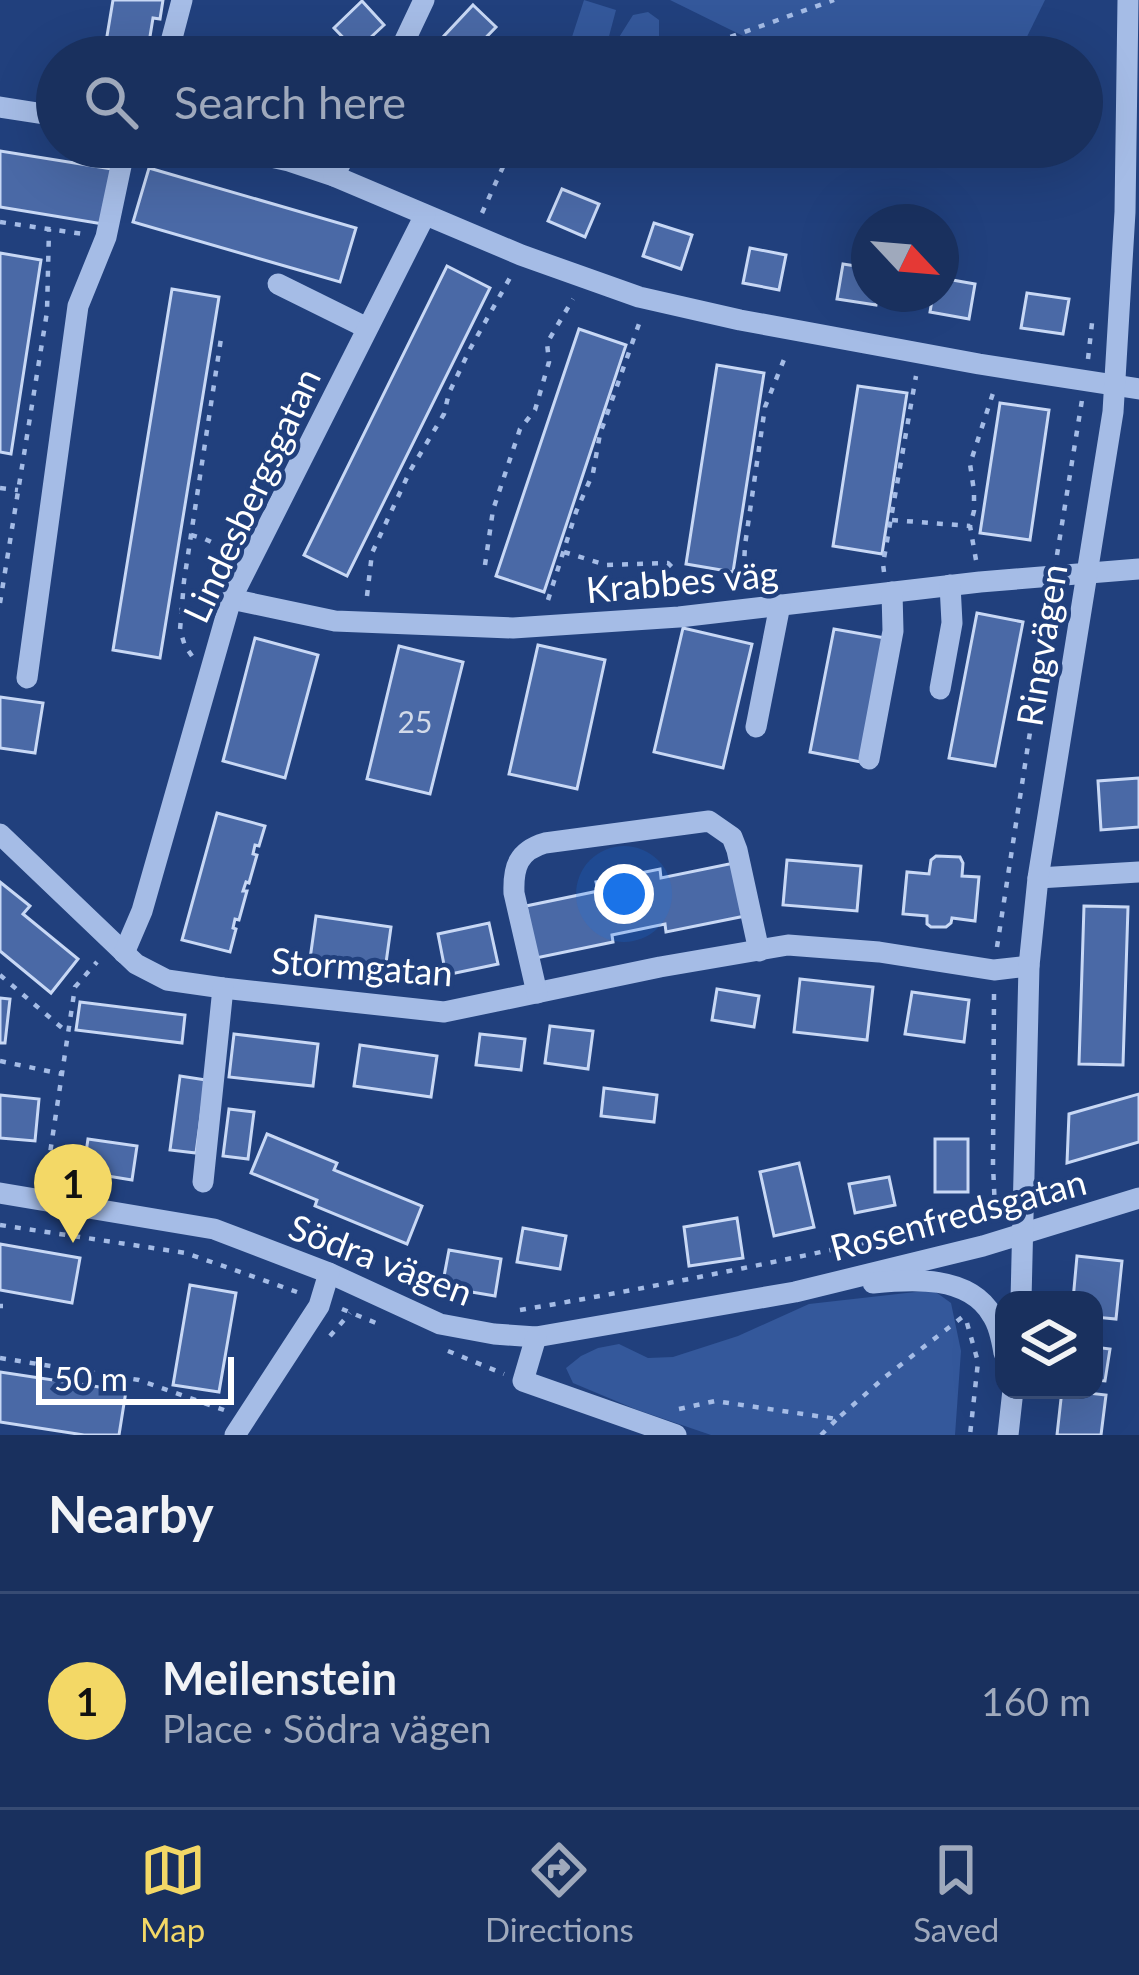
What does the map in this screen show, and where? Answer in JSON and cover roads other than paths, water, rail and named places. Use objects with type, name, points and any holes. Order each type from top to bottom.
[{"type":"street","points":[[173,36],[182,0]]},
{"type":"street","points":[[407,36],[424,0]]},
{"type":"street","name":"Ringvägen","points":[[1021,1291],[1029,966],[1038,878],[1115,384],[1125,212],[1128,0]]},
{"type":"street","points":[[0,107],[36,113]]},
{"type":"street","points":[[27,679],[78,306],[106,237],[121,168]]},
{"type":"street","points":[[310,168],[521,254],[647,298],[919,353],[1139,389]]},
{"type":"street","points":[[334,176],[338,168]]},
{"type":"street","name":"Lindesbergsgatan","points":[[124,953],[142,911],[231,599],[425,215]]},
{"type":"street","points":[[278,284],[368,328]]},
{"type":"street","name":"Krabbes väg","points":[[231,599],[335,621],[513,628],[679,617],[950,585],[1139,569]]},
{"type":"street","points":[[940,688],[952,623],[950,585]]},
{"type":"street","points":[[869,759],[892,631],[889,592]]},
{"type":"street","points":[[756,727],[780,605]]},
{"type":"street","points":[[537,993],[514,876],[525,853],[545,843],[709,821],[731,837],[759,950]]},
{"type":"street","name":"Stormgatan","points":[[0,834],[148,973],[223,988],[444,1012],[788,945],[879,952],[994,970],[1029,966]]},
{"type":"street","points":[[1038,878],[1139,872]]},
{"type":"street","points":[[203,1182],[223,988]]},
{"type":"street","name":"Södra vägen","points":[[0,1192],[214,1229],[440,1324],[536,1336]]},
{"type":"street","name":"Rosenfredsgatan","points":[[536,1336],[795,1292],[983,1246],[1139,1198]]},
{"type":"street","points":[[241,1426],[321,1300],[328,1274]]},
{"type":"street","name":"Rosenfredsgatan","points":[[795,1292],[920,1280],[954,1286],[976,1297],[995,1324]]},
{"type":"street","points":[[536,1336],[523,1382],[676,1435]]},
{"type":"street","points":[[1008,1435],[1011,1399]]},
{"type":"place","name":"Meilenstein","points":[[73,1243]]}]
